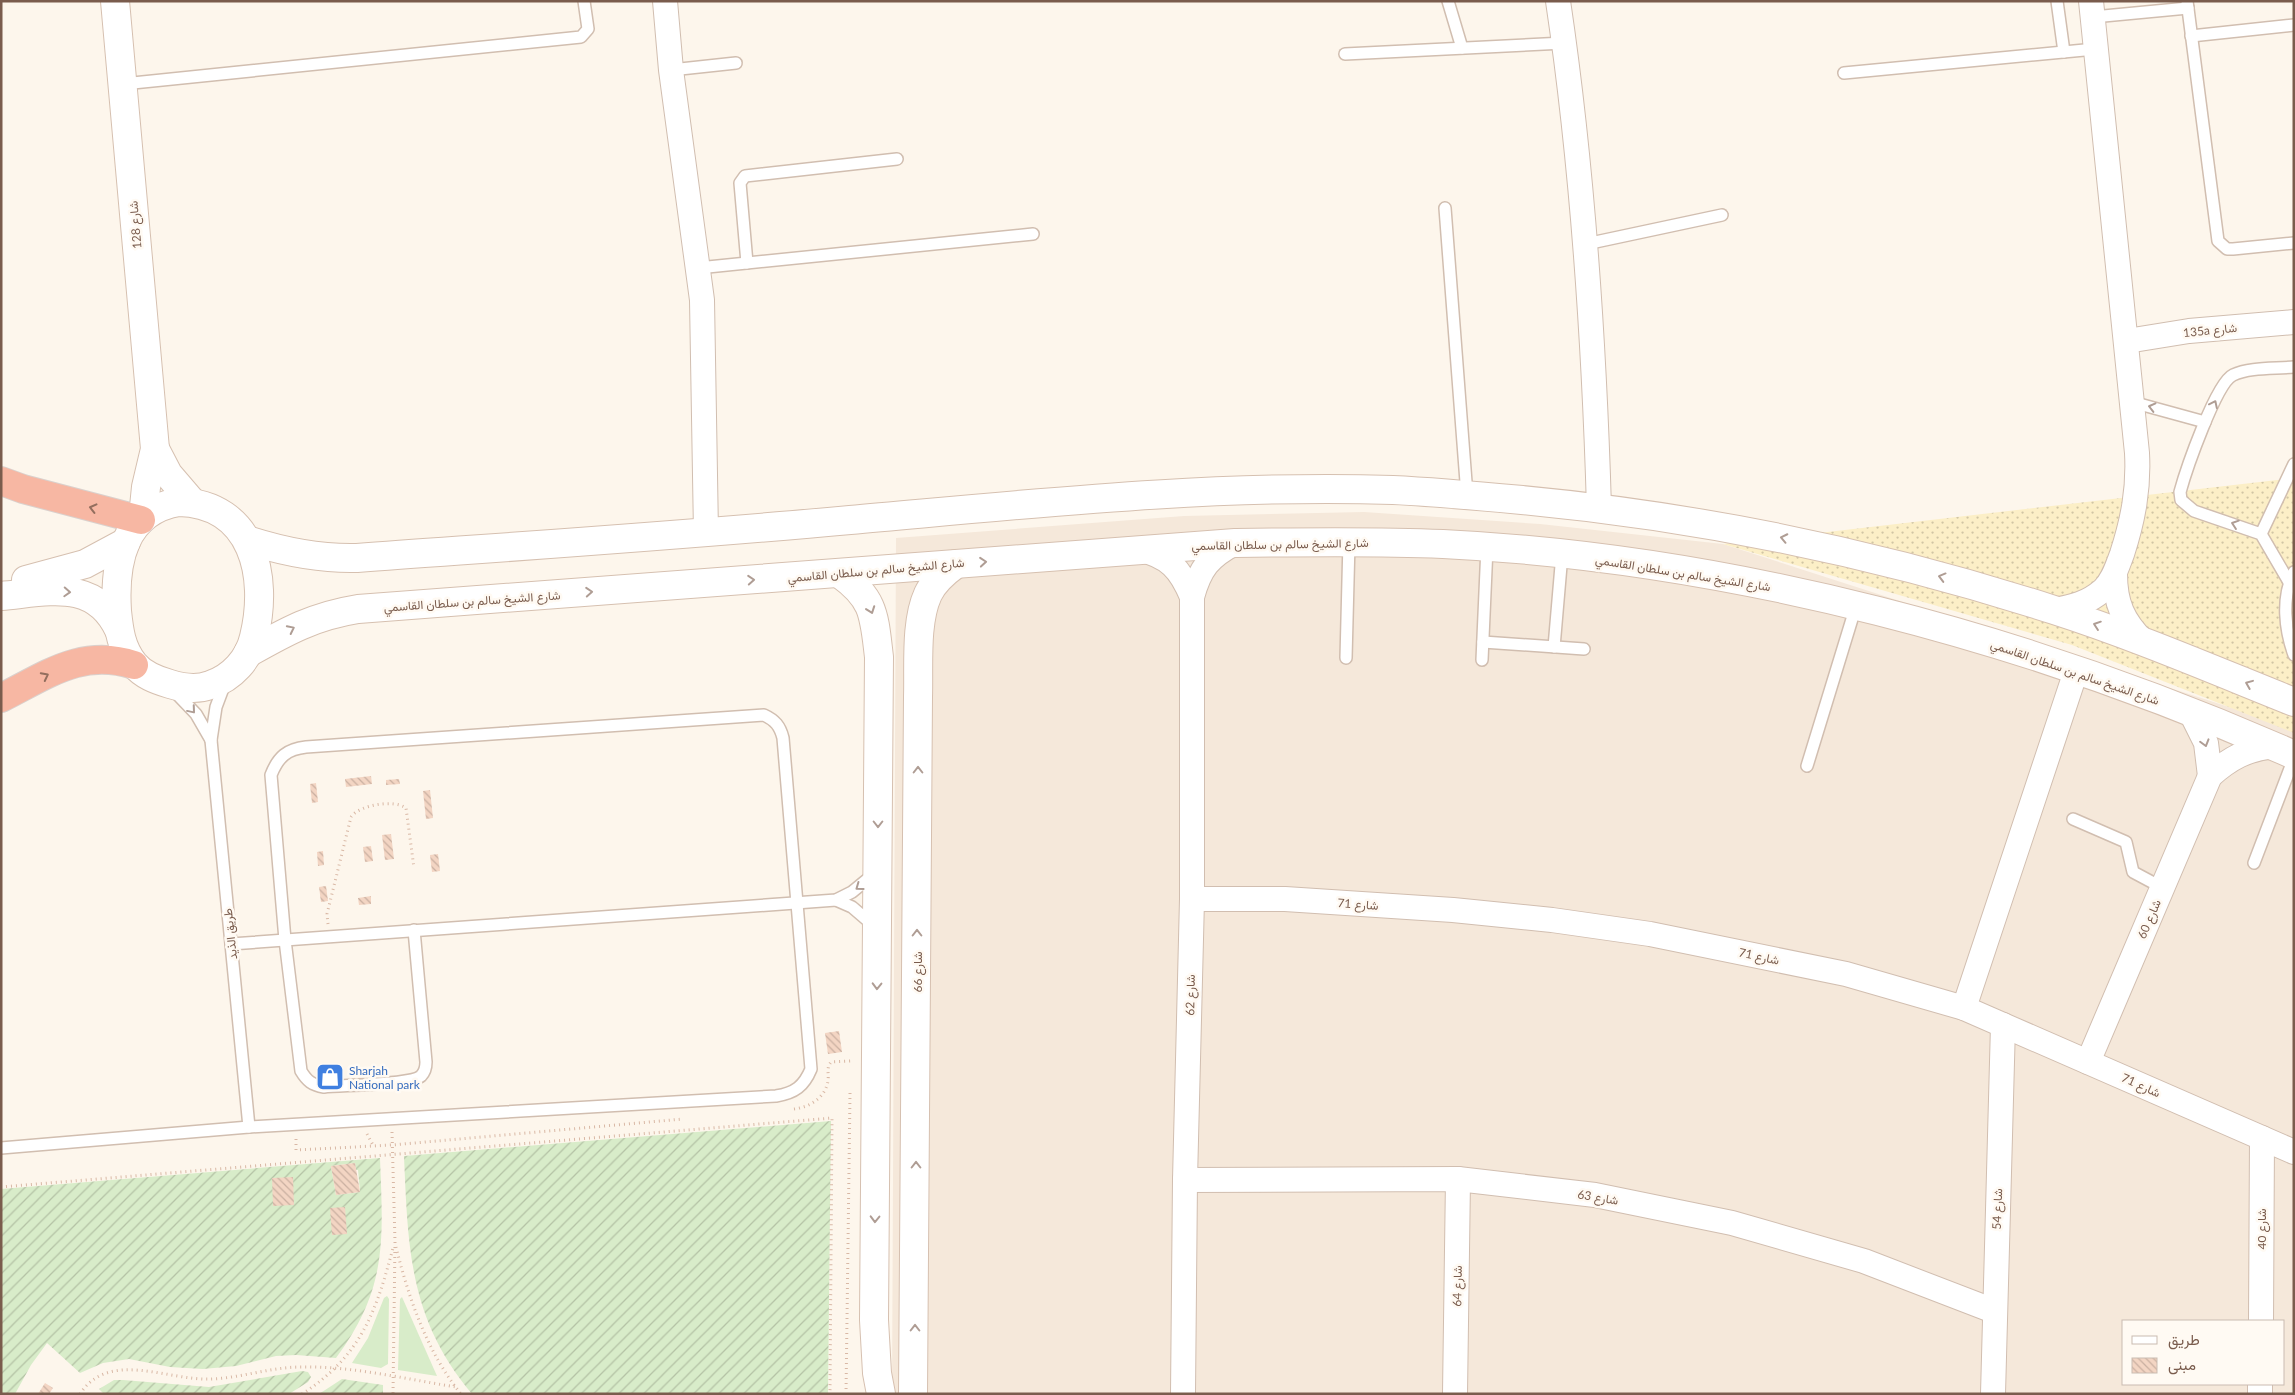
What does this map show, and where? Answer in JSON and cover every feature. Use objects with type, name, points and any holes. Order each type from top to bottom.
[{"type":"highway","points":[[1,481],[136,526]]},
{"type":"highway","points":[[1,698],[72,663],[101,658],[116,659],[134,665]]},
{"type":"street","name":"شارع 128","points":[[115,1],[155,449],[136,526]]},
{"type":"street","points":[[665,1],[671,70],[698,268],[703,333],[703,449],[706,533]]},
{"type":"street","points":[[1558,1],[1586,244],[1595,391],[1599,508]]},
{"type":"street","points":[[2054,610],[2072,608],[2090,601],[2104,589],[2115,574],[2130,530],[2138,492],[2137,453],[2127,341],[2092,9]]},
{"type":"street","name":"135a شارع","points":[[2127,341],[2189,331],[2294,322]]},
{"type":"street","name":"شارع 128","points":[[155,449],[168,474],[192,502]]},
{"type":"street","points":[[247,540],[303,556],[330,559],[706,533],[1194,491],[1396,490],[1467,495],[1599,508],[1783,538],[1874,559],[2054,610],[2143,641],[2294,702]]},
{"type":"street","points":[[1,583],[64,571],[85,564],[136,526],[156,508],[167,504],[192,502],[205,505],[228,517],[247,540],[258,569],[259,592],[254,639],[248,653],[228,677],[205,687],[192,688],[167,683],[144,673],[134,665],[121,643],[116,580],[118,567],[136,526]]},
{"type":"street","name":"شارع الشيخ سالم بن سلطان القاسمي","points":[[248,653],[308,621],[333,613],[358,609],[840,574],[1139,549],[1235,543],[1349,541],[1487,548],[1562,554],[1652,565],[1746,582],[1856,606],[1939,628],[2076,671],[2191,712],[2287,753]]},
{"type":"street","name":"شارع 62","points":[[1183,1394],[1185,1180],[1192,899],[1192,596],[1197,579],[1206,564],[1220,551],[1235,543]]},
{"type":"street","name":"شارع 62","points":[[1139,549],[1157,554],[1173,564],[1185,579],[1192,596]]},
{"type":"street","name":"شارع 66","points":[[914,1380],[918,697],[921,613],[928,593],[940,576],[956,564]]},
{"type":"street","points":[[840,574],[864,594],[872,608],[879,657],[874,1320],[879,1383],[885,1390],[897,1392],[914,1380]]},
{"type":"street","points":[[2115,574],[2115,593],[2120,611],[2129,628],[2143,641]]},
{"type":"street","points":[[1,596],[56,591],[80,593],[100,604],[111,616],[119,630]]},
{"type":"street","points":[[879,657],[882,649],[889,644],[898,643],[906,646],[912,652],[918,697]]},
{"type":"street","points":[[1964,1008],[2076,671]]},
{"type":"street","name":"شارع 60","points":[[2191,712],[2206,743],[2210,776]]},
{"type":"street","name":"شارع 60","points":[[2088,1062],[2210,776],[2239,754],[2256,748],[2287,753]]},
{"type":"street","name":"شارع 71","points":[[1192,899],[1285,899],[1552,920],[1650,934],[1846,974],[1964,1008],[2294,1152]]},
{"type":"street","name":"شارع 54","points":[[1993,1394],[2003,1025]]},
{"type":"street","name":"شارع 40","points":[[2261,1320],[2262,1138]]},
{"type":"street","name":"شارع 63","points":[[1185,1180],[1458,1179],[1596,1195],[1732,1223],[1864,1262],[1994,1311]]},
{"type":"street","name":"شارع 64","points":[[1455,1394],[1458,1179]]},
{"type":"lane","points":[[123,84],[581,37],[588,29],[584,1]]},
{"type":"lane","points":[[1448,1],[1462,48]]},
{"type":"lane","points":[[2057,1],[2064,52]]},
{"type":"lane","points":[[2092,9],[2188,5],[2218,241],[2222,246],[2233,249],[2294,243]]},
{"type":"lane","points":[[2191,36],[2294,25]]},
{"type":"lane","points":[[1346,54],[1564,43]]},
{"type":"lane","points":[[1844,73],[2096,49]]},
{"type":"lane","points":[[671,70],[736,63]]},
{"type":"lane","points":[[748,263],[740,182],[745,176],[897,158]]},
{"type":"lane","points":[[1445,208],[1467,495]]},
{"type":"lane","points":[[1586,244],[1722,215]]},
{"type":"lane","points":[[698,268],[1033,234]]},
{"type":"lane","points":[[2294,367],[2234,375],[2225,380],[2205,422],[2180,492],[2181,500],[2194,510],[2261,534],[2291,577],[2286,615],[2288,640],[2294,655]]},
{"type":"lane","points":[[2132,402],[2205,422]]},
{"type":"lane","points":[[2261,534],[2293,466]]},
{"type":"lane","points":[[1346,658],[1349,541]]},
{"type":"lane","points":[[1482,660],[1487,548]]},
{"type":"lane","points":[[1554,647],[1562,554]]},
{"type":"lane","points":[[1807,766],[1856,606]]},
{"type":"lane","points":[[1483,642],[1584,649]]},
{"type":"lane","name":"طريق الذيد","points":[[228,677],[216,707],[211,740],[249,1127]]},
{"type":"lane","name":"طريق الذيد","points":[[167,683],[196,714],[211,740]]},
{"type":"lane","points":[[1,1148],[249,1127],[776,1096],[788,1094],[799,1089],[806,1080],[811,1068],[812,1056],[783,738],[780,728],[773,720],[764,715],[306,747],[294,748],[283,754],[276,763],[271,775],[285,940],[301,1071],[306,1080],[314,1085],[324,1087],[408,1081],[422,1076],[426,1069],[414,930]]},
{"type":"lane","points":[[2254,863],[2287,753]]},
{"type":"lane","points":[[2073,820],[2122,839],[2128,846],[2133,872],[2163,888]]},
{"type":"lane","points":[[231,944],[836,900],[866,882],[878,869]]},
{"type":"lane","points":[[836,900],[852,907],[866,917],[877,930]]},
{"type":"path","points":[[330,937],[327,914],[354,812],[366,807],[397,804],[406,808],[414,868]]},
{"type":"path","points":[[850,1071],[851,1051]]},
{"type":"path","points":[[846,1394],[850,1090]]},
{"type":"path","points":[[1,1187],[832,1118],[830,1394]]},
{"type":"path","points":[[392,1119],[395,1242],[393,1394]]},
{"type":"path","points":[[302,1394],[336,1368],[361,1336],[376,1307],[395,1242]]},
{"type":"path","points":[[395,1242],[404,1282],[418,1320],[436,1356],[461,1394]]},
{"type":"path","points":[[80,1394],[90,1381],[98,1375],[118,1369],[210,1379],[286,1367],[336,1368],[456,1387]]},
{"type":"shaded area","points":[[1364,512],[1540,524],[1723,544],[2294,728],[2294,1394],[892,1394],[896,538],[1184,516]]},
{"type":"green space","points":[[831,1121],[828,1394],[472,1394],[451,1366],[435,1338],[424,1310],[416,1281],[407,1221],[404,1156]]},
{"type":"green space","points":[[380,1158],[381,1239],[374,1286],[353,1333],[336,1358],[296,1355],[276,1356],[236,1366],[203,1369],[170,1367],[129,1359],[103,1363],[80,1373],[47,1343],[31,1365],[15,1394],[1,1394],[1,1189]],"holes":[[[355,1163],[356,1170],[358,1170],[360,1192],[336,1195],[331,1166]]]},
{"type":"green space","points":[[387,1296],[389,1299],[388,1364],[381,1368],[352,1363],[368,1338],[384,1298]]},
{"type":"green space","points":[[402,1297],[437,1376],[398,1370],[400,1299]]},
{"type":"green space","points":[[302,1371],[308,1372],[311,1377],[308,1382],[289,1394],[104,1394],[99,1389],[114,1380],[209,1387]]},
{"type":"green space","points":[[342,1379],[383,1385],[383,1394],[319,1394]]},
{"type":"sand","points":[[2294,478],[2294,733],[2072,645],[1723,544]]},
{"type":"building","points":[[371,776],[372,784],[346,787],[345,779]]},
{"type":"building","points":[[399,779],[400,784],[386,785],[386,780]]},
{"type":"building","points":[[316,783],[318,802],[312,803],[310,784]]},
{"type":"building","points":[[430,790],[433,818],[426,819],[423,791]]},
{"type":"building","points":[[391,834],[394,859],[385,860],[382,835]]},
{"type":"building","points":[[371,846],[373,861],[365,862],[363,847]]},
{"type":"building","points":[[323,851],[324,865],[318,866],[317,852]]},
{"type":"building","points":[[438,854],[440,871],[432,872],[430,855]]},
{"type":"building","points":[[326,886],[328,901],[321,902],[319,887]]},
{"type":"building","points":[[371,896],[371,904],[359,905],[358,898]]},
{"type":"building","points":[[839,1031],[842,1052],[828,1054],[825,1033]]},
{"type":"building","points":[[355,1163],[360,1192],[336,1195],[331,1166]]},
{"type":"building","points":[[293,1177],[294,1205],[273,1206],[272,1178]]},
{"type":"building","points":[[345,1207],[347,1234],[332,1235],[330,1208]]},
{"type":"building","points":[[45,1383],[53,1388],[49,1394],[38,1394]]},
{"type":"place","name":"Sharjah National park","points":[[330,1077]]}]
